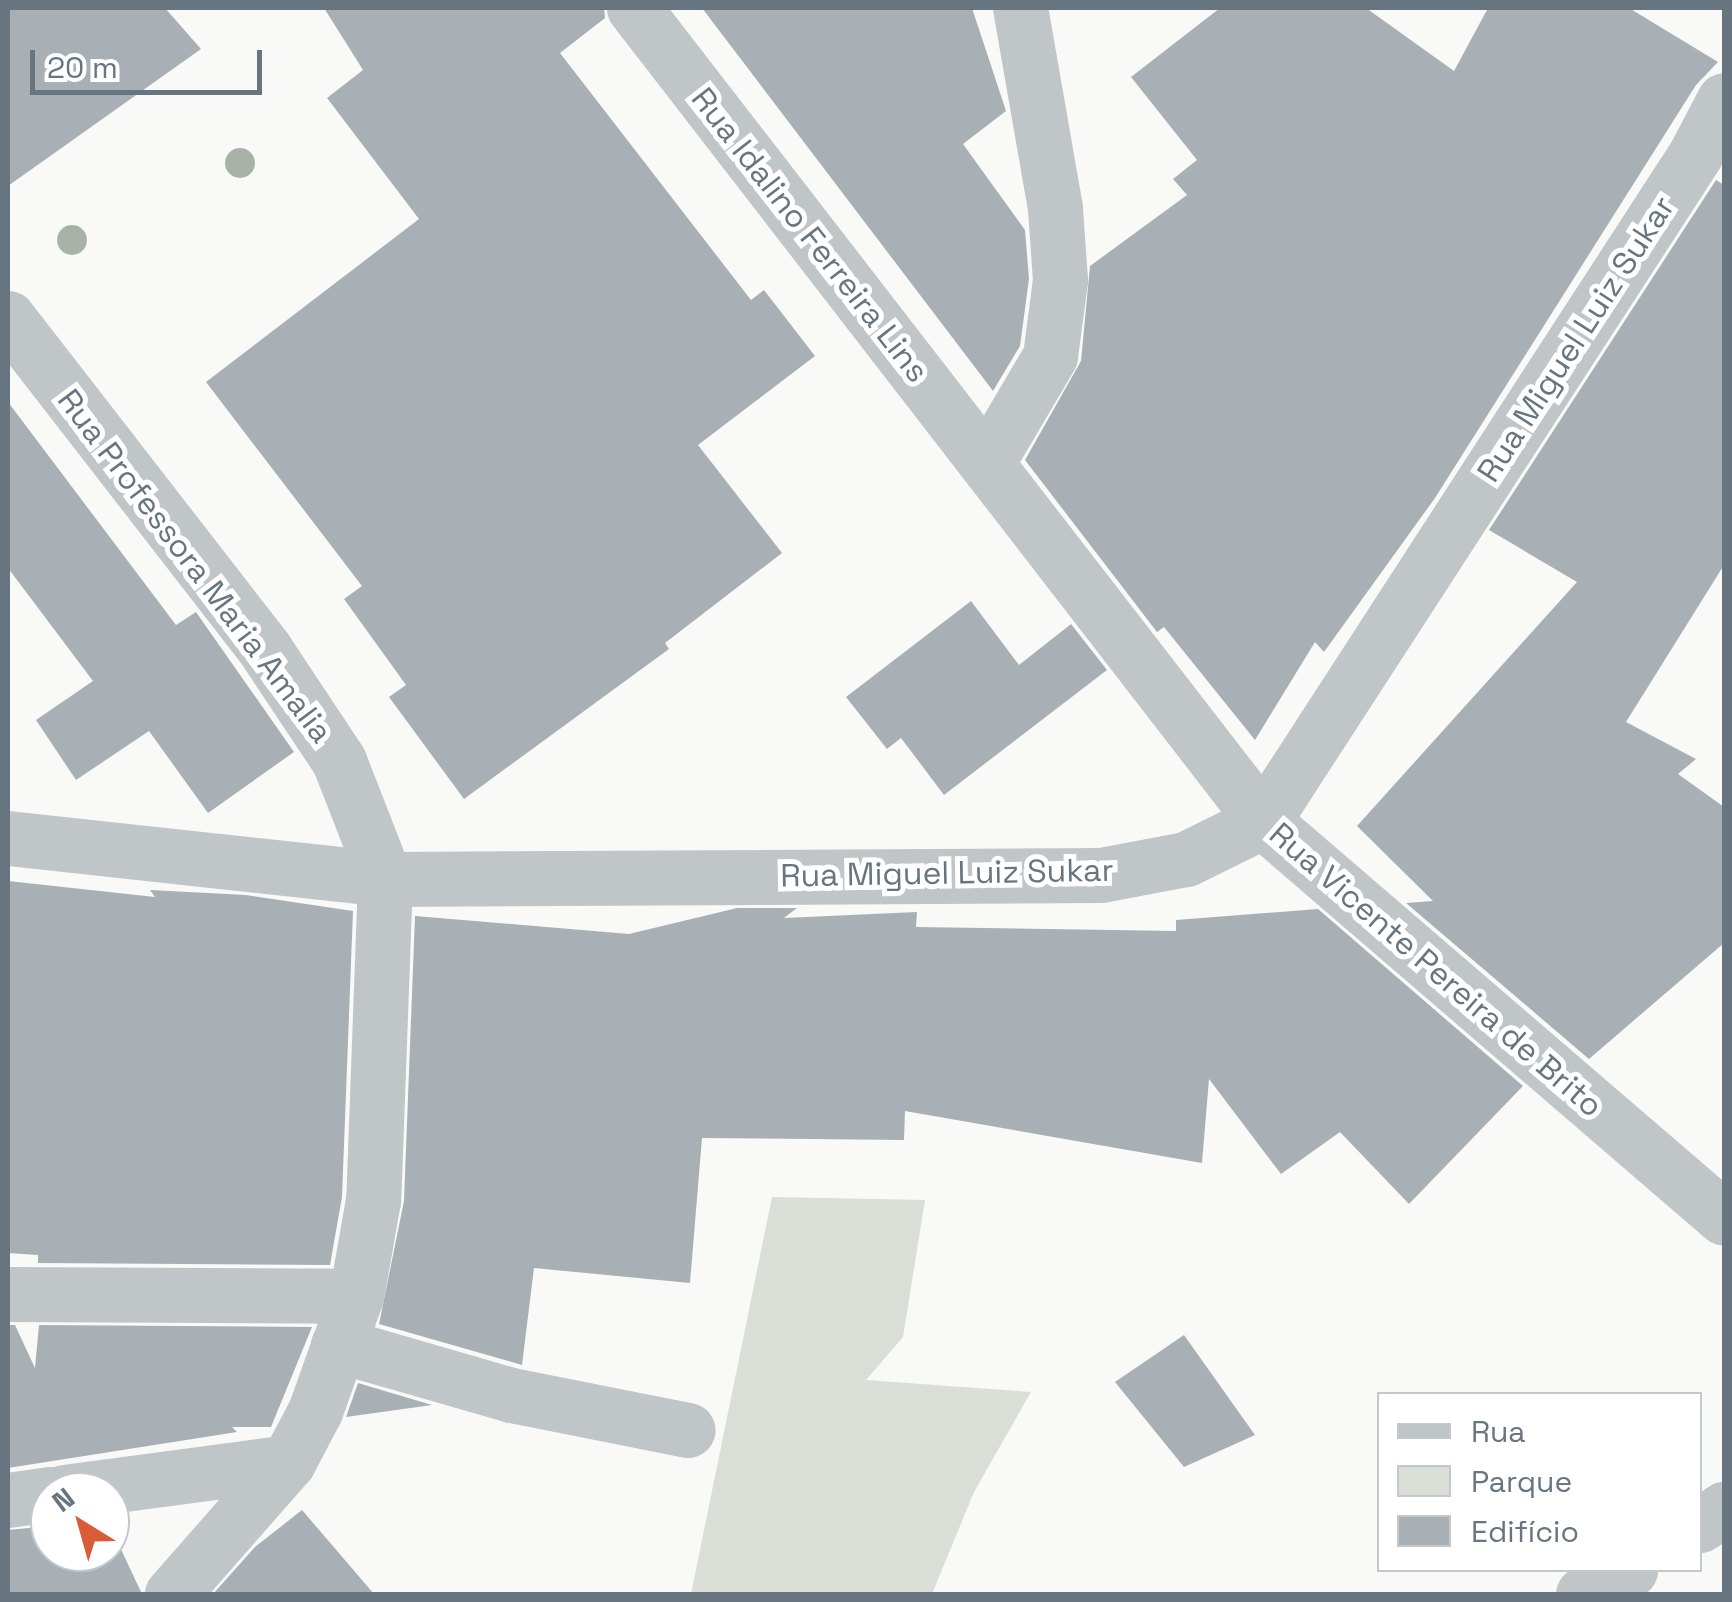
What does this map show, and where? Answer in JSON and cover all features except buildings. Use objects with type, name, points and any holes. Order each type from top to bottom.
[{"type":"street","name":"Rua Idalino Ferreira Lins","points":[[634,8],[987,463]]},
{"type":"street","points":[[987,463],[1050,356],[1060,280],[1055,208],[1020,8]]},
{"type":"street","name":"Rua Miguel Luiz Sukar","points":[[8,838],[385,879],[1101,875],[1186,859],[1263,820],[1695,155],[1724,100]]},
{"type":"street","name":"Rua Professora Maria Amalia","points":[[8,318],[266,651],[339,761],[385,879]]},
{"type":"street","name":"Rua Vicente Pereira de Brito","points":[[987,463],[1263,820],[1724,1218]]},
{"type":"street","points":[[172,1594],[288,1462],[347,1321],[373,1200],[385,879]]},
{"type":"street","points":[[8,1294],[347,1321],[511,1396],[688,1430]]},
{"type":"street","points":[[130,1483],[288,1462]]},
{"type":"street","points":[[1702,1524],[1724,1510]]},
{"type":"street","points":[[1583,1594],[1625,1572]]},
{"type":"green space","points":[[772,1197],[925,1200],[903,1337],[866,1380],[1031,1392],[974,1492],[932,1594],[691,1594]]}]
